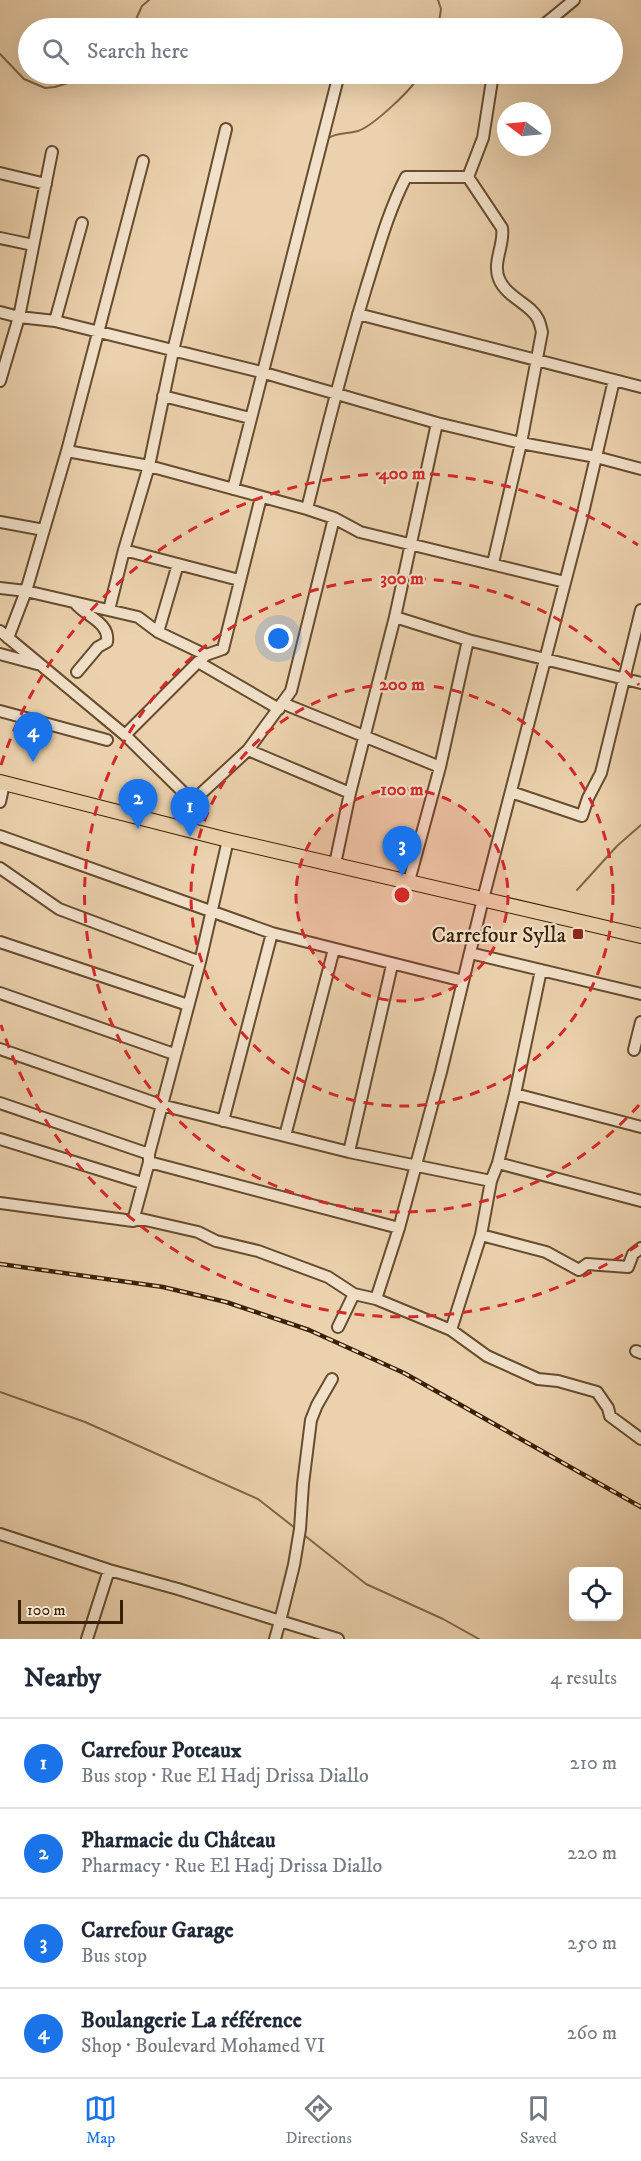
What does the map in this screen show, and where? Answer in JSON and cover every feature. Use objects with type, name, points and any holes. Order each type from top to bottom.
[{"type":"main road","points":[[2,783],[228,840],[641,936]]},
{"type":"street","points":[[552,18],[574,0]]},
{"type":"street","points":[[233,489],[261,372],[336,84]]},
{"type":"street","points":[[468,177],[483,138],[491,84]]},
{"type":"street","points":[[109,610],[149,466],[172,351],[226,129]]},
{"type":"street","points":[[0,381],[19,317],[52,152]]},
{"type":"street","points":[[143,161],[67,452],[26,591],[4,634],[125,735],[184,794],[194,800]]},
{"type":"street","points":[[0,173],[46,184]]},
{"type":"street","points":[[307,508],[335,393],[383,231],[406,177],[468,177]]},
{"type":"street","points":[[468,177],[502,228],[503,234],[498,253],[498,277],[507,291],[538,317],[542,332],[521,443],[493,563]]},
{"type":"street","points":[[55,321],[82,223]]},
{"type":"street","points":[[0,238],[33,245]]},
{"type":"street","points":[[0,312],[19,317],[55,321],[100,332],[261,372],[437,423],[521,443],[596,457],[641,469]]},
{"type":"street","points":[[358,315],[641,387]]},
{"type":"street","points":[[376,1299],[417,1166],[483,899],[547,659],[614,380]]},
{"type":"street","points":[[163,396],[250,418]]},
{"type":"street","points":[[335,864],[350,793],[366,738],[412,545],[437,423]]},
{"type":"street","points":[[67,452],[149,466],[261,498],[307,508],[334,518],[360,532],[565,582]]},
{"type":"street","points":[[125,735],[202,658],[223,649],[261,498]]},
{"type":"street","points":[[188,829],[194,800],[248,750],[291,691],[334,518]]},
{"type":"street","points":[[0,522],[44,530]]},
{"type":"street","points":[[124,550],[239,580]]},
{"type":"street","points":[[158,633],[178,564]]},
{"type":"street","points":[[0,588],[26,591],[138,617],[158,633],[280,706],[440,767]]},
{"type":"street","points":[[74,602],[100,623],[107,637],[107,642],[98,647],[78,672]]},
{"type":"street","points":[[511,792],[582,816],[601,773],[622,679],[641,610]]},
{"type":"street","points":[[395,617],[468,640],[641,683]]},
{"type":"street","points":[[409,881],[440,767],[468,640]]},
{"type":"street","points":[[0,654],[43,666]]},
{"type":"street","points":[[0,711],[107,740]]},
{"type":"street","points":[[248,750],[350,793]]},
{"type":"street","points":[[0,802],[2,783]]},
{"type":"street","points":[[0,836],[212,914],[272,933],[463,981]]},
{"type":"street","points":[[133,1221],[174,1054],[212,914],[228,840]]},
{"type":"street","points":[[0,868],[58,909],[200,962]]},
{"type":"street","points":[[223,1121],[272,933]]},
{"type":"street","points":[[0,942],[188,1005]]},
{"type":"street","points":[[285,1136],[334,949]]},
{"type":"street","points":[[470,953],[641,994]]},
{"type":"street","points":[[349,1152],[392,965]]},
{"type":"street","points":[[451,1330],[481,1234],[491,1181],[498,1163],[515,1094],[541,970]]},
{"type":"street","points":[[0,993],[174,1054]]},
{"type":"street","points":[[634,1050],[641,1022]]},
{"type":"street","points":[[0,1049],[161,1105],[349,1152],[491,1181]]},
{"type":"street","points":[[515,1094],[641,1126]]},
{"type":"street","points":[[0,1103],[149,1158],[399,1228]]},
{"type":"street","points":[[0,1139],[142,1183]]},
{"type":"street","points":[[498,1163],[641,1201]]},
{"type":"street","points":[[0,1203],[133,1221],[141,1219],[198,1232],[216,1241],[258,1251],[328,1277],[354,1294],[376,1299],[451,1330],[487,1356],[538,1379],[558,1381],[597,1392],[608,1408],[610,1416],[641,1439]]},
{"type":"street","points":[[481,1234],[546,1252],[579,1270],[587,1264],[628,1267],[633,1254],[641,1248]]},
{"type":"street","points":[[338,1327],[354,1294]]},
{"type":"street","points":[[275,1639],[294,1565],[300,1529],[310,1420],[316,1405],[333,1379]]},
{"type":"street","points":[[0,1534],[338,1639]]},
{"type":"street","points":[[87,1639],[110,1570]]},
{"type":"waterway","points":[[137,18],[142,6],[149,0]]},
{"type":"waterway","points":[[438,0],[441,9],[440,18]]},
{"type":"waterway","points":[[0,54],[18,73]]},
{"type":"waterway","points":[[36,84],[45,88],[64,84]]},
{"type":"waterway","points":[[326,139],[365,128],[402,97],[413,84]]},
{"type":"waterway","points":[[577,890],[617,846],[641,825]]},
{"type":"waterway","points":[[0,1392],[85,1422],[258,1499],[295,1528]]},
{"type":"waterway","points":[[304,1535],[366,1584],[443,1619],[479,1639]]},
{"type":"railway","points":[[0,1264],[163,1287],[226,1302],[309,1330],[404,1373],[641,1507]]},
{"type":"place","name":"Boulangerie La référence","points":[[33,762]]},
{"type":"place","name":"Pharmacie du Château","points":[[138,829]]},
{"type":"place","name":"Carrefour Poteaux","points":[[190,837]]},
{"type":"place","name":"Carrefour Garage","points":[[402,876]]},
{"type":"place","name":"Carrefour Sylla","points":[[578,934]]}]
